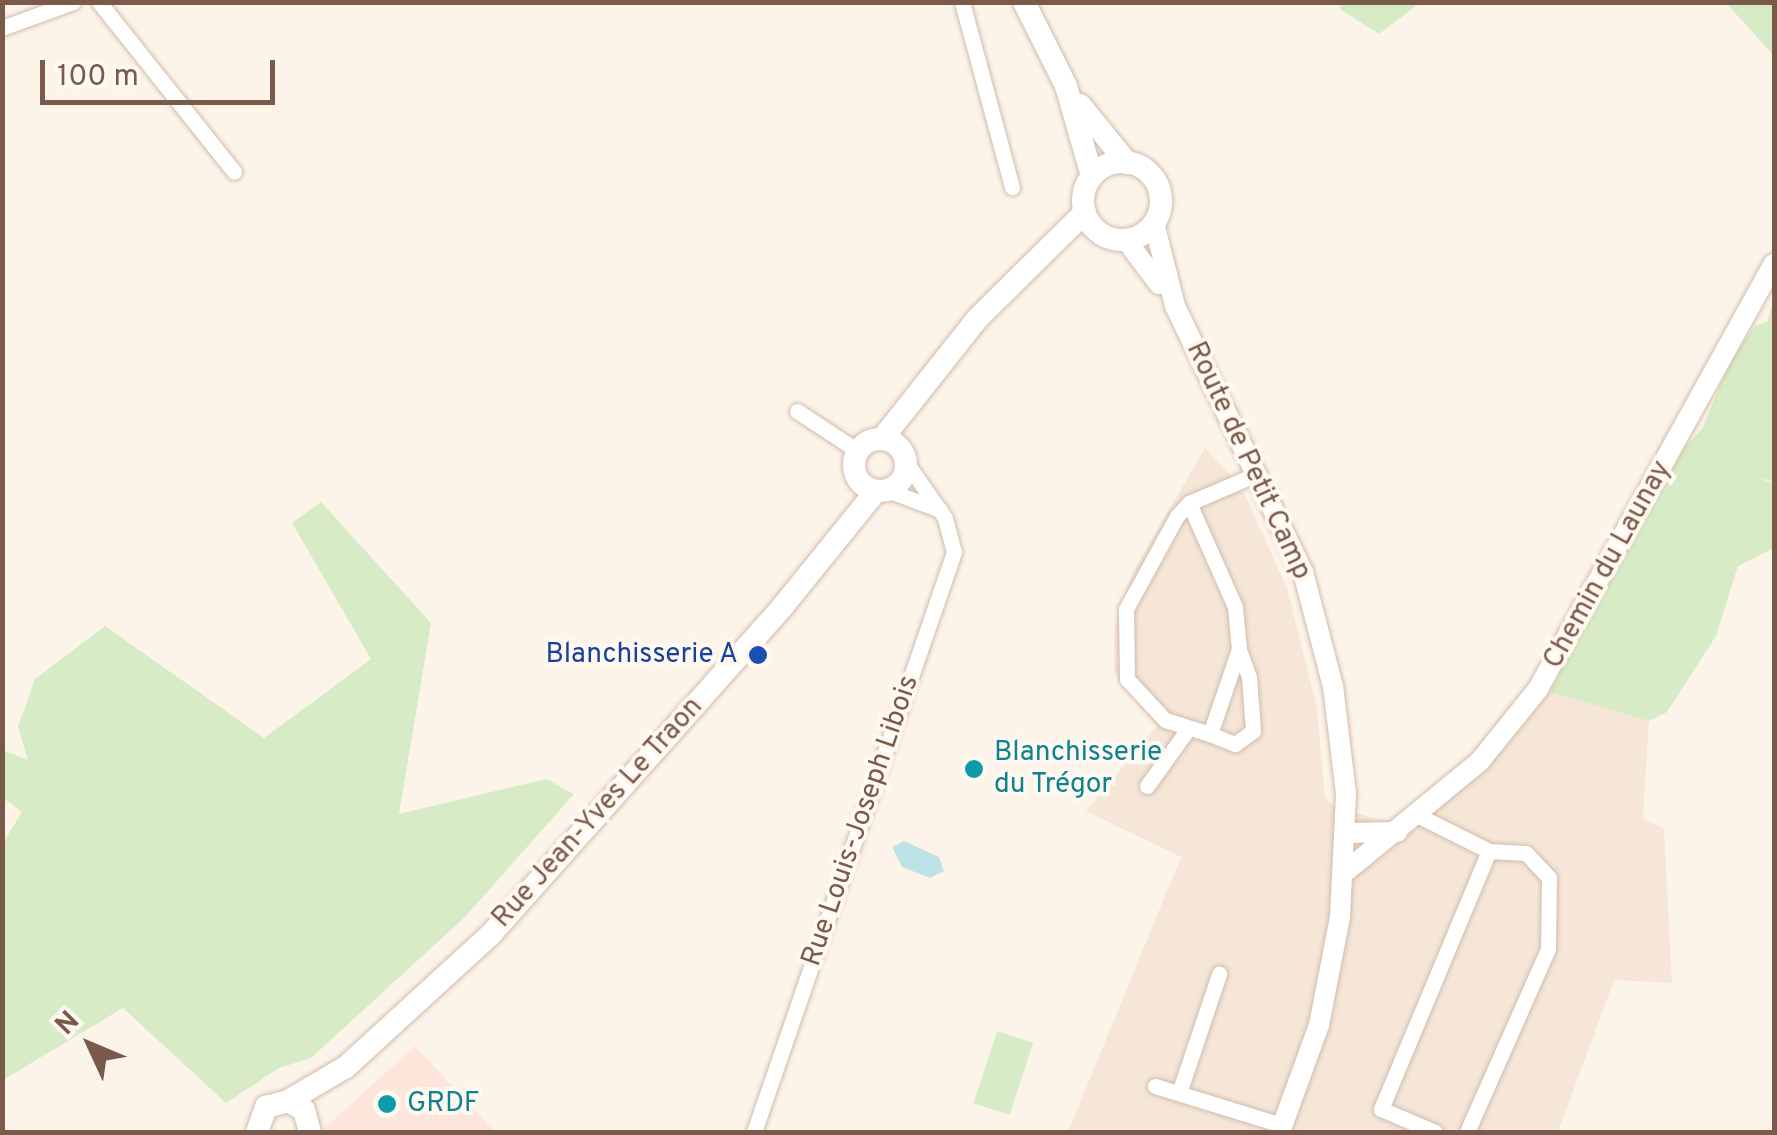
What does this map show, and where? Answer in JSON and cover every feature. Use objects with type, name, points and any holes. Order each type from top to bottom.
[{"type":"main road","points":[[873,486],[858,451],[897,451],[926,389],[977,319],[1085,212],[1092,176],[1066,86],[1024,2]]},
{"type":"main road","points":[[1035,262],[1101,234],[1126,240],[1154,222],[1161,207],[1157,183],[1126,163],[1066,86]]},
{"type":"main road","points":[[1092,176],[1126,163]]},
{"type":"main road","points":[[1085,212],[1101,234]]},
{"type":"main road","name":"Rue Jean-Yves Le Traon","points":[[255,1130],[266,1107],[288,1101],[346,1067],[492,933],[827,552],[873,486],[900,483],[897,451]]},
{"type":"main road","points":[[288,1101],[310,1125],[346,1067]]},
{"type":"street","points":[[2,28],[73,2]]},
{"type":"street","points":[[100,2],[234,172]]},
{"type":"street","points":[[962,2],[1012,187]]},
{"type":"street","name":"Route de Petit Camp","points":[[1154,222],[1175,306]]},
{"type":"street","name":"Route de Petit Camp","points":[[1126,240],[1175,306],[1303,572],[1321,632],[1346,794],[1345,872],[1319,1025],[1281,1129]]},
{"type":"street","name":"Chemin du Launay","points":[[1345,872],[1480,761],[1538,689],[1774,264]]},
{"type":"street","points":[[797,411],[858,451]]},
{"type":"street","name":"Rue Louis-Joseph Libois","points":[[754,1132],[954,552],[940,510],[897,451]]},
{"type":"street","points":[[1189,504],[1235,607],[1239,650],[1252,692],[1253,731],[1235,744],[1188,729],[1152,709],[1127,680],[1122,658],[1126,610],[1189,504],[1257,474]]},
{"type":"street","points":[[873,486],[940,510]]},
{"type":"street","points":[[1210,734],[1239,650]]},
{"type":"street","points":[[1147,786],[1188,729]]},
{"type":"street","points":[[1417,815],[1489,851],[1526,852],[1549,878],[1548,950],[1466,1132]]},
{"type":"street","points":[[1346,833],[1397,832]]},
{"type":"street","points":[[1435,1132],[1381,1109],[1489,851]]},
{"type":"street","points":[[1179,1093],[1219,974]]},
{"type":"street","points":[[1155,1086],[1281,1129]]},
{"type":"shaded area","points":[[1205,448],[1241,486],[1287,588],[1317,708],[1325,797],[1333,806],[1414,830],[1499,752],[1550,692],[1649,721],[1643,818],[1664,829],[1672,983],[1614,980],[1558,1132],[1068,1132],[1181,857],[1086,811],[1157,726],[1114,671],[1115,625],[1133,572]]},
{"type":"shaded area","points":[[415,1046],[495,1132],[320,1132]]},
{"type":"green space","points":[[1340,2],[1420,3],[1379,34],[1341,10]]},
{"type":"green space","points":[[1726,3],[1774,3],[1774,56]]},
{"type":"green space","points":[[1774,299],[1774,482],[1757,477],[1774,484],[1774,548],[1738,566],[1716,636],[1667,712],[1649,721],[1550,692],[1683,449],[1702,429],[1731,360],[1755,326],[1767,322]]},
{"type":"green space","points":[[321,502],[431,623],[399,814],[546,779],[574,794],[465,917],[311,1058],[279,1068],[226,1103],[123,1008],[3,1080],[3,843],[22,812],[3,798],[3,750],[28,760],[18,727],[35,679],[105,626],[264,738],[371,659],[292,523]]},
{"type":"green space","points":[[997,1031],[1033,1043],[1010,1115],[974,1103]]},
{"type":"water","points":[[904,841],[939,857],[944,871],[930,878],[902,867],[892,847]]},
{"type":"place","name":"Blanchisserie A","points":[[758,655]]},
{"type":"place","name":"Blanchisserie du Trégor","points":[[974,769]]},
{"type":"place","name":"GRDF","points":[[387,1104]]}]
